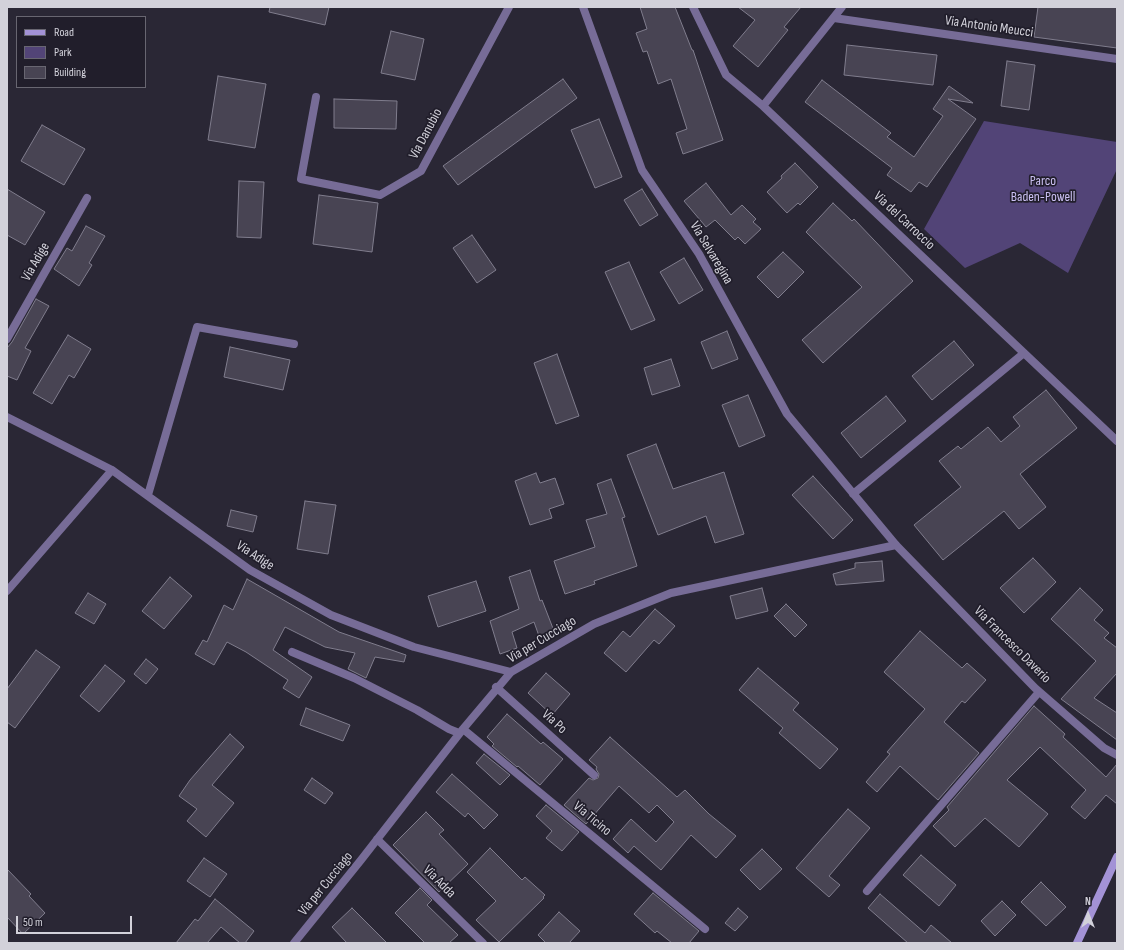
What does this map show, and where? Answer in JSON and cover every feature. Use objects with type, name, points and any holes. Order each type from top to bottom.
[{"type":"main road","points":[[1077,943],[1117,857]]},
{"type":"main road","points":[[1091,912],[1117,870]]},
{"type":"street","name":"Via Danubio","points":[[316,97],[301,179],[380,195],[421,171],[509,7]]},
{"type":"street","name":"Via Selvaregina","points":[[583,7],[642,170],[699,254],[787,414],[896,545]]},
{"type":"street","name":"Via del Carroccio","points":[[693,7],[726,75],[763,106],[1117,441]]},
{"type":"street","points":[[763,106],[842,7]]},
{"type":"street","name":"Via Antonio Meucci","points":[[834,18],[1117,59]]},
{"type":"street","name":"Via Adige","points":[[7,338],[87,198]]},
{"type":"street","points":[[148,495],[197,327],[294,344]]},
{"type":"street","points":[[853,494],[1024,353]]},
{"type":"street","name":"Via Adige","points":[[7,417],[112,470],[250,570],[331,615],[414,647],[511,672]]},
{"type":"street","points":[[7,591],[112,470]]},
{"type":"street","name":"Via per Cucciago","points":[[294,943],[378,839],[461,731],[511,672],[594,624],[671,593],[896,545]]},
{"type":"street","name":"Via Francesco Daverio","points":[[896,545],[1039,692],[1104,748],[1117,755]]},
{"type":"street","name":"Via Ticino","points":[[292,652],[366,684],[449,729],[461,731],[705,929]]},
{"type":"street","name":"Via Po","points":[[496,688],[594,775]]},
{"type":"street","points":[[867,891],[1039,692]]},
{"type":"street","name":"Via Adda","points":[[378,839],[483,943]]},
{"type":"green space","name":"Parco Baden-Powell","points":[[984,121],[1117,142],[1117,169],[1068,273],[1020,243],[965,268],[924,229]]},
{"type":"building","points":[[270,7],[329,7],[325,25],[269,12]]},
{"type":"building","points":[[640,7],[675,7],[693,50],[723,140],[683,154],[676,133],[687,129],[671,79],[658,84],[647,51],[643,52],[636,33],[647,29]]},
{"type":"building","points":[[738,7],[801,7],[784,27],[788,30],[758,67],[733,46],[755,20]]},
{"type":"building","points":[[1038,7],[1117,7],[1117,48],[1034,37]]},
{"type":"building","points":[[391,31],[424,39],[415,80],[381,73]]},
{"type":"building","points":[[847,45],[937,55],[933,85],[844,75]]},
{"type":"building","points":[[1007,61],[1035,65],[1029,110],[1001,106]]},
{"type":"building","points":[[218,76],[266,84],[255,148],[208,140]]},
{"type":"building","points":[[563,79],[577,98],[458,185],[443,166]]},
{"type":"building","points":[[822,80],[891,133],[887,137],[914,157],[943,116],[933,109],[949,86],[973,103],[948,99],[976,119],[927,187],[919,182],[911,192],[887,175],[892,168],[805,102]]},
{"type":"building","points":[[334,99],[397,101],[396,129],[334,128]]},
{"type":"building","points":[[599,119],[622,177],[595,188],[571,130]]},
{"type":"building","points":[[42,125],[85,149],[64,185],[21,161]]},
{"type":"building","points":[[795,163],[818,187],[800,205],[798,203],[787,213],[767,192]]},
{"type":"building","points":[[239,181],[264,182],[261,238],[237,237]]},
{"type":"building","points":[[706,183],[731,215],[742,205],[756,219],[753,222],[761,229],[745,244],[738,237],[735,240],[715,220],[706,227],[684,201]]},
{"type":"building","points":[[7,189],[45,212],[25,245],[7,235]]},
{"type":"building","points":[[642,189],[658,215],[640,226],[624,200]]},
{"type":"building","points":[[319,195],[378,203],[372,252],[313,244]]},
{"type":"building","points":[[833,203],[852,221],[854,219],[913,281],[823,363],[802,340],[862,287],[806,232]]},
{"type":"building","points":[[86,226],[105,236],[89,263],[92,265],[79,286],[54,269],[67,248],[72,251]]},
{"type":"building","points":[[472,235],[496,270],[477,283],[453,248]]},
{"type":"building","points":[[783,252],[804,272],[778,298],[757,277]]},
{"type":"building","points":[[684,258],[703,290],[679,304],[660,272]]},
{"type":"building","points":[[629,262],[655,320],[631,330],[605,272]]},
{"type":"building","points":[[36,299],[49,306],[25,348],[31,351],[17,380],[7,376],[7,348],[12,342]]},
{"type":"building","points":[[727,331],[738,359],[712,369],[701,342]]},
{"type":"building","points":[[68,335],[91,349],[74,378],[69,375],[52,404],[33,393]]},
{"type":"building","points":[[954,341],[974,365],[932,400],[912,376]]},
{"type":"building","points":[[230,347],[290,360],[283,390],[224,377]]},
{"type":"building","points":[[557,354],[579,416],[556,424],[534,363]]},
{"type":"building","points":[[671,359],[680,386],[652,395],[644,368]]},
{"type":"building","points":[[1046,390],[1077,428],[1020,474],[1046,507],[1019,529],[1004,511],[943,560],[914,525],[961,487],[939,461],[958,446],[961,449],[988,427],[1001,442],[1020,426],[1013,417]]},
{"type":"building","points":[[748,395],[765,436],[739,447],[722,405]]},
{"type":"building","points":[[886,396],[906,421],[861,458],[841,433]]},
{"type":"building","points":[[656,444],[673,489],[724,472],[744,534],[715,543],[706,516],[658,535],[627,455]]},
{"type":"building","points":[[536,473],[540,483],[555,478],[564,504],[549,509],[552,518],[530,525],[515,481]]},
{"type":"building","points":[[813,476],[853,520],[833,539],[792,495]]},
{"type":"building","points":[[611,479],[625,517],[622,518],[637,566],[594,581],[595,584],[565,594],[554,561],[595,547],[586,520],[607,514],[597,484]]},
{"type":"building","points":[[305,501],[336,505],[328,554],[297,549]]},
{"type":"building","points":[[231,510],[257,516],[253,532],[227,526]]},
{"type":"building","points":[[1033,558],[1056,582],[1024,613],[1000,588]]},
{"type":"building","points":[[882,561],[884,581],[836,585],[833,574],[855,568],[855,563]]},
{"type":"building","points":[[530,570],[540,601],[542,600],[554,631],[539,636],[534,622],[512,632],[517,648],[500,654],[490,621],[519,609],[509,577]]},
{"type":"building","points":[[170,577],[192,596],[164,629],[142,611]]},
{"type":"building","points":[[247,579],[339,632],[406,655],[404,662],[375,657],[366,678],[348,669],[355,653],[325,647],[285,627],[273,650],[312,677],[299,698],[283,688],[288,680],[246,652],[227,642],[214,665],[195,654],[203,640],[207,642],[224,605],[233,610]]},
{"type":"building","points":[[476,581],[486,611],[438,627],[428,596]]},
{"type":"building","points":[[762,588],[768,611],[736,619],[730,596]]},
{"type":"building","points":[[1080,588],[1103,610],[1094,620],[1109,633],[1104,638],[1117,648],[1117,673],[1094,698],[1117,713],[1117,740],[1061,699],[1096,661],[1051,619]]},
{"type":"building","points":[[88,593],[106,604],[94,624],[75,613]]},
{"type":"building","points":[[786,604],[807,625],[795,637],[774,616]]},
{"type":"building","points":[[655,609],[675,626],[659,644],[654,640],[626,672],[604,653],[623,631],[630,637]]},
{"type":"building","points":[[920,631],[962,668],[967,663],[986,680],[965,703],[962,701],[944,722],[979,753],[938,800],[900,766],[877,792],[866,782],[890,754],[887,752],[925,709],[884,672]]},
{"type":"building","points":[[36,650],[60,667],[15,728],[7,722],[7,689]]},
{"type":"building","points":[[146,659],[158,669],[146,684],[134,674]]},
{"type":"building","points":[[105,665],[125,681],[99,712],[80,696]]},
{"type":"building","points":[[758,668],[799,703],[793,710],[838,749],[820,769],[779,733],[783,728],[739,690]]},
{"type":"building","points":[[546,673],[570,694],[552,715],[528,693]]},
{"type":"building","points":[[1034,706],[1065,734],[1063,737],[1106,777],[1117,764],[1117,804],[1106,795],[1085,819],[1071,807],[1086,790],[1040,747],[1007,780],[1048,814],[1019,847],[985,818],[955,847],[933,826],[949,810],[947,807]]},
{"type":"building","points":[[306,708],[350,725],[343,741],[300,725]]},
{"type":"building","points":[[507,714],[541,744],[543,742],[563,759],[540,785],[492,746],[494,744],[487,737]]},
{"type":"building","points":[[230,734],[244,747],[212,785],[234,803],[206,837],[187,821],[197,809],[179,796],[190,780]]},
{"type":"building","points":[[610,737],[677,797],[685,790],[709,814],[736,836],[716,858],[691,835],[661,870],[634,846],[628,853],[613,839],[631,819],[656,842],[674,822],[657,805],[649,813],[619,786],[586,824],[564,805],[589,778],[593,780],[598,778],[599,774],[596,769],[597,767],[589,760]]},
{"type":"building","points":[[484,754],[510,775],[500,785],[476,763]]},
{"type":"building","points":[[452,774],[498,815],[484,829],[468,813],[465,817],[436,792]]},
{"type":"building","points":[[312,778],[333,793],[325,804],[304,790]]},
{"type":"building","points":[[546,805],[579,832],[562,851],[546,838],[552,831],[536,816]]},
{"type":"building","points":[[848,809],[870,828],[829,876],[840,885],[829,897],[796,868]]},
{"type":"building","points":[[426,812],[444,830],[439,834],[468,864],[439,892],[393,845]]},
{"type":"building","points":[[490,848],[522,880],[525,877],[545,895],[543,897],[544,898],[499,942],[476,920],[496,901],[467,872]]},
{"type":"building","points":[[762,849],[782,869],[760,890],[740,870]]},
{"type":"building","points":[[921,855],[956,885],[939,906],[903,875]]},
{"type":"building","points":[[204,858],[227,874],[210,897],[187,881]]},
{"type":"building","points":[[7,869],[31,894],[29,896],[45,913],[23,934],[7,917]]},
{"type":"building","points":[[1041,882],[1066,907],[1046,926],[1021,902]]},
{"type":"building","points":[[420,888],[432,900],[427,905],[458,935],[449,943],[425,943],[395,913]]},
{"type":"building","points":[[653,893],[699,931],[689,943],[672,943],[657,931],[655,933],[634,914]]},
{"type":"building","points":[[880,894],[925,933],[931,925],[952,943],[908,943],[868,908]]},
{"type":"building","points":[[215,899],[254,931],[245,943],[240,943],[221,927],[207,943],[176,943],[195,919],[198,921]]},
{"type":"building","points":[[1002,901],[1016,915],[995,936],[981,921]]},
{"type":"building","points":[[352,908],[387,943],[347,943],[332,927]]},
{"type":"building","points":[[738,908],[748,917],[735,931],[725,923]]},
{"type":"building","points":[[559,912],[580,931],[569,943],[546,943],[538,935]]}]
